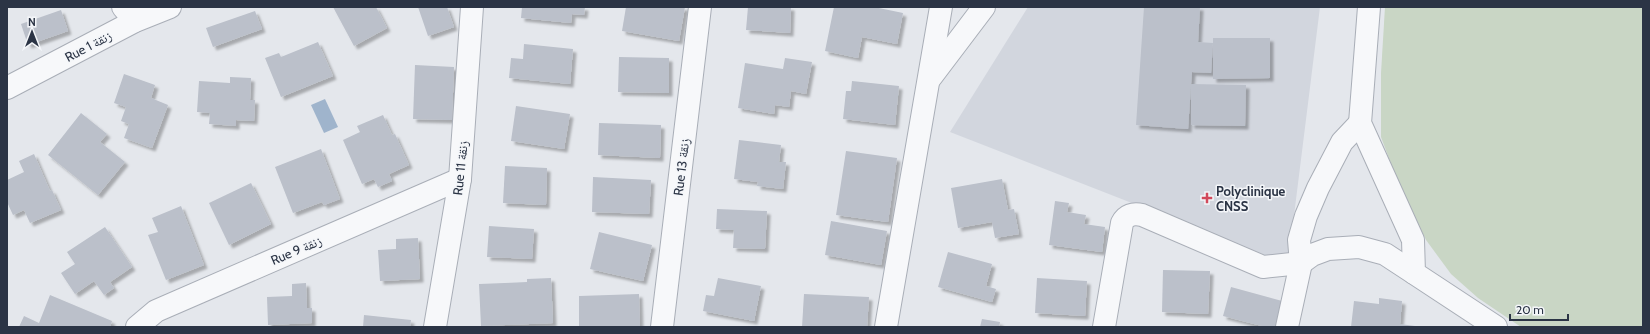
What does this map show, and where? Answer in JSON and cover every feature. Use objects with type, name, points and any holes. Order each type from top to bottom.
[{"type":"street","name":"Rue 11 زنقة","points":[[435,327],[460,179],[472,7]]},
{"type":"street","name":"Rue 13 زنقة","points":[[662,327],[700,7]]},
{"type":"street","points":[[886,327],[941,7]]},
{"type":"street","points":[[929,79],[984,7]]},
{"type":"street","points":[[1369,7],[1360,123],[1413,240],[1414,273]]},
{"type":"street","name":"Rue 1 زنقة","points":[[7,88],[129,14],[162,9]]},
{"type":"street","points":[[1287,327],[1300,263],[1299,240],[1306,216],[1342,142],[1360,123]]},
{"type":"street","name":"Rue 9 زنقة","points":[[137,327],[156,311],[460,179]]},
{"type":"street","points":[[1104,327],[1122,224],[1128,215],[1137,214],[1263,267],[1300,263],[1312,255],[1328,249],[1359,247],[1385,254],[1496,327]]},
{"type":"shaded area","name":"Polyclinique CNSS","points":[[1028,7],[1320,7],[1288,264],[950,132]]},
{"type":"green space","points":[[1385,7],[1643,7],[1643,327],[1521,327],[1478,298],[1451,274],[1426,240],[1400,188],[1381,137],[1381,73]]},
{"type":"water","points":[[325,99],[338,127],[324,133],[311,105]]},
{"type":"building","points":[[333,7],[376,7],[387,28],[354,46]]},
{"type":"building","points":[[418,7],[447,7],[454,27],[428,36]]},
{"type":"building","points":[[522,7],[585,7],[584,15],[572,14],[571,23],[521,18]]},
{"type":"building","points":[[626,7],[685,7],[679,41],[622,31]]},
{"type":"building","points":[[748,7],[791,7],[790,33],[746,30]]},
{"type":"building","points":[[834,7],[874,7],[903,13],[897,44],[862,37],[858,58],[825,51]]},
{"type":"building","points":[[1144,7],[1200,7],[1198,42],[1213,43],[1211,73],[1192,72],[1191,84],[1246,85],[1245,126],[1191,125],[1191,86],[1188,129],[1136,125]]},
{"type":"building","points":[[61,10],[68,31],[28,45],[21,24]]},
{"type":"building","points":[[255,11],[262,29],[213,47],[206,28]]},
{"type":"building","points":[[1213,38],[1270,38],[1270,78],[1213,79]]},
{"type":"building","points":[[318,42],[333,76],[281,97],[265,58],[279,53],[281,57]]},
{"type":"building","points":[[524,44],[573,49],[570,84],[509,78],[511,58],[523,59]]},
{"type":"building","points":[[619,57],[669,58],[669,93],[618,92]]},
{"type":"building","points":[[785,58],[812,62],[806,94],[791,91],[789,107],[775,105],[774,114],[738,108],[745,63],[783,69]]},
{"type":"building","points":[[415,65],[454,67],[452,120],[413,119]]},
{"type":"building","points":[[124,74],[155,85],[151,98],[168,105],[152,148],[124,138],[129,124],[121,121],[126,107],[114,103]]},
{"type":"building","points":[[230,77],[251,78],[250,100],[255,100],[254,121],[236,120],[236,126],[209,124],[210,113],[197,112],[199,81],[230,83]]},
{"type":"building","points":[[852,81],[899,86],[895,125],[843,119],[846,91],[851,91]]},
{"type":"building","points":[[516,106],[570,114],[564,149],[511,141]]},
{"type":"building","points":[[81,113],[107,134],[100,142],[125,162],[98,195],[48,155]]},
{"type":"building","points":[[383,115],[392,135],[395,134],[409,165],[389,174],[392,181],[378,187],[374,179],[362,184],[343,140],[360,132],[357,126]]},
{"type":"building","points":[[599,123],[661,125],[660,158],[598,155]]},
{"type":"building","points":[[739,140],[781,145],[779,162],[786,162],[783,189],[757,186],[758,182],[734,179]]},
{"type":"building","points":[[321,149],[340,199],[324,205],[322,202],[293,213],[275,167]]},
{"type":"building","points":[[846,151],[897,158],[888,222],[836,215]]},
{"type":"building","points":[[34,154],[50,191],[52,190],[61,210],[30,223],[24,210],[13,215],[7,202],[7,180],[24,172],[19,161]]},
{"type":"building","points":[[505,166],[547,168],[546,205],[503,203]]},
{"type":"building","points":[[593,177],[651,180],[649,214],[592,212]]},
{"type":"building","points":[[1002,179],[1008,210],[1014,209],[1019,234],[995,238],[992,222],[958,228],[951,188]]},
{"type":"building","points":[[251,183],[271,224],[229,245],[209,203]]},
{"type":"building","points":[[1055,201],[1069,203],[1067,212],[1086,215],[1084,224],[1105,227],[1102,252],[1049,245]]},
{"type":"building","points":[[181,206],[204,265],[166,280],[148,235],[158,232],[152,218]]},
{"type":"building","points":[[717,209],[767,211],[765,249],[733,248],[734,230],[716,229]]},
{"type":"building","points":[[831,221],[887,231],[881,265],[825,255]]},
{"type":"building","points":[[489,226],[534,229],[532,259],[487,257]]},
{"type":"building","points":[[105,227],[132,267],[110,282],[114,288],[104,295],[94,281],[75,294],[61,273],[75,264],[67,252]]},
{"type":"building","points":[[599,232],[652,245],[643,281],[590,269]]},
{"type":"building","points":[[418,238],[420,279],[380,281],[378,250],[396,249],[396,239]]},
{"type":"building","points":[[948,252],[992,264],[986,286],[996,289],[992,302],[938,287]]},
{"type":"building","points":[[1163,270],[1210,271],[1208,314],[1162,312]]},
{"type":"building","points":[[551,278],[553,323],[481,326],[479,284],[527,282],[527,279]]},
{"type":"building","points":[[718,278],[761,286],[754,321],[703,311],[706,295],[714,296]]},
{"type":"building","points":[[1037,278],[1087,281],[1085,316],[1035,313]]},
{"type":"building","points":[[306,283],[307,308],[312,308],[312,323],[268,325],[267,297],[292,296],[292,284]]},
{"type":"building","points":[[1231,287],[1282,301],[1275,327],[1266,327],[1223,316]]},
{"type":"building","points":[[639,294],[640,327],[579,327],[579,296]]},
{"type":"building","points":[[804,294],[869,297],[867,327],[802,327]]},
{"type":"building","points":[[50,295],[112,321],[110,327],[19,327],[24,316],[39,323]]},
{"type":"building","points":[[1379,298],[1402,301],[1400,324],[1415,327],[1351,327],[1354,301],[1379,304]]},
{"type":"building","points":[[364,315],[411,320],[410,327],[363,327]]},
{"type":"building","points":[[982,319],[1000,322],[999,327],[980,327]]},
{"type":"place","name":"Polyclinique CNSS","points":[[1207,198]]}]
